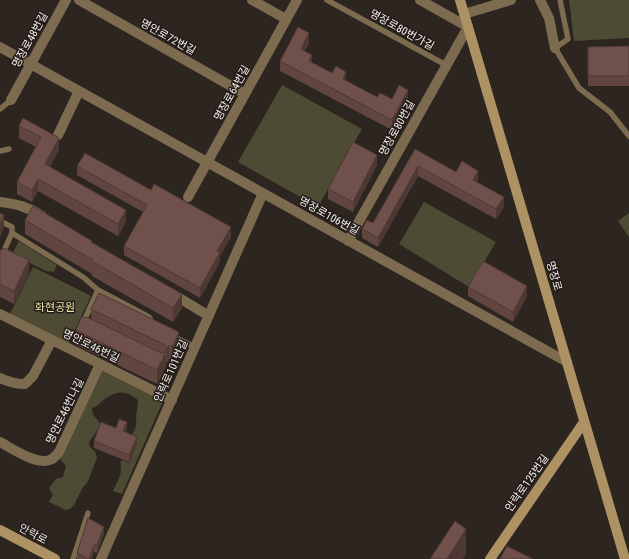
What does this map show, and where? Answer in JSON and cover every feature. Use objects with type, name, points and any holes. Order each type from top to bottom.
[{"type":"main road","name":"명장로","points":[[460,0],[625,559]]},
{"type":"main road","name":"안락로125번길","points":[[490,559],[584,422]]},
{"type":"main road","name":"안락로","points":[[0,530],[51,558]]},
{"type":"street","name":"명장로48번길","points":[[11,100],[66,0]]},
{"type":"street","name":"명안로72번길","points":[[79,0],[245,94]]},
{"type":"street","points":[[252,0],[286,19]]},
{"type":"street","name":"명장로64번길","points":[[188,197],[297,0]]},
{"type":"street","points":[[420,0],[468,27]]},
{"type":"street","points":[[464,14],[510,0]]},
{"type":"street","points":[[540,0],[549,18],[555,48]]},
{"type":"street","name":"명장로80번길","points":[[348,241],[468,27]]},
{"type":"street","name":"명장로106번길","points":[[0,47],[567,362]]},
{"type":"street","points":[[58,135],[79,91]]},
{"type":"street","name":"안락로101번길","points":[[101,559],[263,194]]},
{"type":"street","points":[[0,202],[32,209],[52,222]]},
{"type":"street","points":[[161,287],[209,316]]},
{"type":"street","name":"명안로46번길","points":[[0,314],[172,400]]},
{"type":"street","points":[[0,378],[16,384],[25,384],[33,376],[52,340]]},
{"type":"street","name":"명안로46번나길","points":[[0,442],[34,460],[44,461],[52,459],[59,452],[100,364]]},
{"type":"lane","name":"명장로80번가길","points":[[327,0],[446,65]]},
{"type":"lane","points":[[560,0],[568,40],[555,48],[579,88],[610,112],[629,136]]},
{"type":"lane","name":"명장로48번길","points":[[0,109],[11,100]]},
{"type":"lane","points":[[0,151],[8,149]]},
{"type":"lane","points":[[0,221],[12,227],[12,233],[2,250],[0,259]]},
{"type":"lane","points":[[12,233],[83,277],[98,290],[149,317],[157,329]]},
{"type":"lane","points":[[89,328],[82,324],[98,290]]},
{"type":"lane","points":[[169,335],[195,348]]},
{"type":"lane","points":[[73,559],[88,513]]},
{"type":"green space","points":[[569,0],[629,0],[629,38],[574,41]]},
{"type":"green space","points":[[282,85],[362,129],[318,207],[238,162]]},
{"type":"green space","points":[[424,202],[496,242],[469,287],[399,244]]},
{"type":"green space","points":[[629,213],[629,237],[618,221]]},
{"type":"green space","points":[[19,241],[57,265],[54,272],[46,271],[12,254]]},
{"type":"green space","name":"화현공원","points":[[33,267],[91,296],[68,344],[10,314]]},
{"type":"green space","points":[[101,366],[155,394],[163,401],[122,494],[113,491],[119,479],[121,461],[123,460],[129,463],[137,444],[130,441],[136,425],[138,400],[128,394],[116,393],[92,408],[94,415],[101,425],[89,442],[90,447],[95,452],[97,458],[87,483],[83,487],[74,505],[70,509],[66,510],[49,502],[53,495],[49,488],[56,479],[63,477],[66,466],[59,458]]},
{"type":"building","points":[[298,27],[309,33],[301,49],[312,55],[309,61],[332,73],[336,66],[346,72],[343,79],[377,97],[380,93],[392,99],[399,85],[408,90],[392,120],[280,61]]},
{"type":"building","points":[[629,46],[629,76],[588,76],[588,47]]},
{"type":"building","points":[[23,118],[59,138],[45,164],[126,210],[118,224],[38,179],[32,190],[17,182],[41,137],[19,126]]},
{"type":"building","points":[[353,142],[377,155],[353,202],[328,189]]},
{"type":"building","points":[[415,149],[456,172],[462,161],[478,171],[473,180],[504,197],[496,209],[418,166],[378,238],[362,229],[367,220],[373,223]]},
{"type":"building","points":[[85,153],[151,190],[154,184],[231,227],[217,251],[220,252],[200,288],[124,246],[147,205],[77,166]]},
{"type":"building","points":[[33,206],[92,241],[91,242],[182,294],[173,308],[25,220]]},
{"type":"building","points":[[0,213],[4,215],[0,225]]},
{"type":"building","points":[[4,248],[29,260],[14,291],[0,284],[0,250]]},
{"type":"building","points":[[483,261],[527,286],[513,312],[468,287]]},
{"type":"building","points":[[99,293],[179,332],[172,347],[169,345],[167,349],[165,345],[91,309]]},
{"type":"building","points":[[82,316],[87,317],[161,353],[166,352],[157,370],[76,330]]},
{"type":"building","points":[[119,419],[127,422],[123,431],[137,437],[129,455],[94,441],[101,422],[116,428]]},
{"type":"building","points":[[88,518],[104,527],[97,545],[94,545],[89,559],[77,553]]},
{"type":"building","points":[[455,521],[466,529],[447,559],[430,559]]},
{"type":"building","points":[[507,546],[533,559],[500,559]]}]
